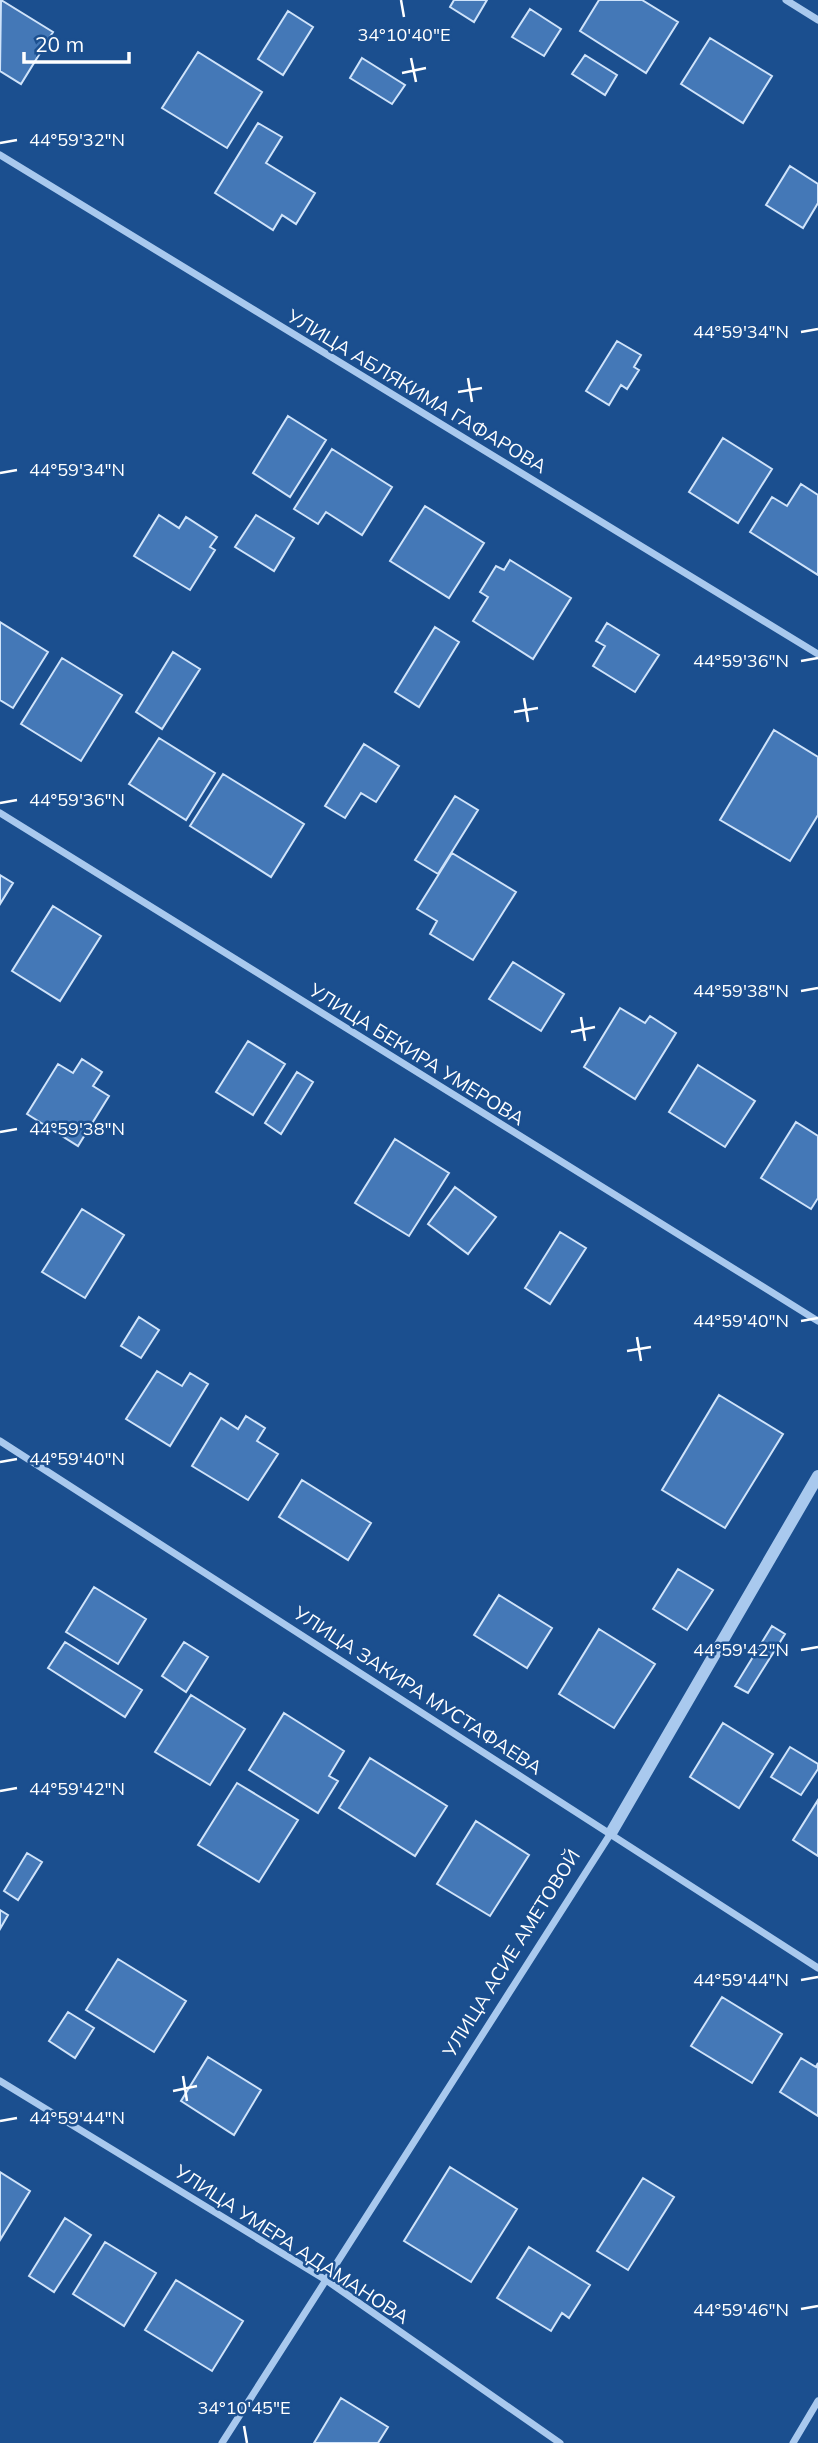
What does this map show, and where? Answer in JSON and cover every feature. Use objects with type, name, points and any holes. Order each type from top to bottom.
[{"type":"street","points":[[786,0],[818,20]]},
{"type":"street","name":"УЛИЦА АБЛЯКИМА ГАФАРОВА","points":[[0,155],[818,654]]},
{"type":"street","name":"УЛИЦА БЕКИРА УМЕРОВА","points":[[0,813],[818,1321]]},
{"type":"street","name":"УЛИЦА ЗАКИРА МУСТАФАЕВА","points":[[0,1441],[818,1968]]},
{"type":"street","name":"УЛИЦА АСИЕ АМЕТОВОЙ","points":[[222,2443],[611,1833],[818,1476]]},
{"type":"street","name":"УЛИЦА УМЕРА АДАМАНОВА","points":[[0,2081],[326,2280],[560,2443]]},
{"type":"street","points":[[793,2443],[818,2401]]},
{"type":"building","points":[[1,0],[53,32],[21,84],[0,71]]},
{"type":"building","points":[[454,0],[487,0],[474,22],[450,7]]},
{"type":"building","points":[[599,0],[642,0],[678,22],[646,73],[580,31]]},
{"type":"building","points":[[530,9],[561,29],[544,56],[512,37]]},
{"type":"building","points":[[288,11],[313,27],[283,75],[258,59]]},
{"type":"building","points":[[710,38],[772,76],[743,123],[681,84]]},
{"type":"building","points":[[198,52],[262,92],[227,148],[162,108]]},
{"type":"building","points":[[585,55],[617,75],[605,95],[572,74]]},
{"type":"building","points":[[362,58],[405,85],[392,104],[350,78]]},
{"type":"building","points":[[258,123],[282,137],[266,163],[315,193],[296,224],[282,215],[273,230],[215,193]]},
{"type":"building","points":[[790,166],[818,184],[818,203],[803,228],[766,205]]},
{"type":"building","points":[[617,341],[641,355],[634,367],[639,370],[627,389],[621,385],[609,405],[586,391]]},
{"type":"building","points":[[288,416],[326,440],[290,497],[253,473]]},
{"type":"building","points":[[723,438],[772,469],[738,523],[689,492]]},
{"type":"building","points":[[332,449],[392,487],[362,535],[326,512],[318,524],[294,509]]},
{"type":"building","points":[[801,484],[818,495],[818,575],[750,532],[772,497],[787,506]]},
{"type":"building","points":[[425,506],[484,543],[449,598],[390,561]]},
{"type":"building","points":[[159,515],[179,528],[186,517],[217,537],[210,547],[215,550],[190,590],[134,556]]},
{"type":"building","points":[[256,515],[294,538],[274,571],[235,547]]},
{"type":"building","points":[[510,560],[571,598],[533,659],[473,621],[488,597],[480,592],[496,566],[504,570]]},
{"type":"building","points":[[0,622],[48,652],[13,708],[0,700]]},
{"type":"building","points":[[607,623],[659,655],[635,692],[593,666],[605,646],[596,641]]},
{"type":"building","points":[[435,627],[459,642],[419,707],[395,692]]},
{"type":"building","points":[[173,652],[200,669],[162,729],[136,712]]},
{"type":"building","points":[[62,658],[122,695],[81,761],[21,724]]},
{"type":"building","points":[[774,730],[818,757],[818,815],[790,861],[720,820]]},
{"type":"building","points":[[159,738],[215,773],[186,820],[129,784]]},
{"type":"building","points":[[364,744],[399,766],[376,802],[361,793],[345,818],[325,806]]},
{"type":"building","points":[[223,774],[304,824],[271,877],[190,826]]},
{"type":"building","points":[[455,796],[478,810],[438,874],[415,860]]},
{"type":"building","points":[[452,853],[516,892],[473,960],[430,934],[437,921],[417,909]]},
{"type":"building","points":[[0,875],[13,883],[0,904]]},
{"type":"building","points":[[53,906],[101,936],[60,1001],[12,971]]},
{"type":"building","points":[[513,962],[564,994],[541,1031],[489,999]]},
{"type":"building","points":[[620,1008],[645,1023],[650,1016],[676,1033],[635,1099],[584,1067]]},
{"type":"building","points":[[248,1041],[285,1064],[253,1115],[216,1092]]},
{"type":"building","points":[[82,1059],[102,1072],[93,1086],[109,1096],[78,1146],[27,1114],[58,1064],[73,1073]]},
{"type":"building","points":[[698,1065],[755,1101],[725,1147],[669,1112]]},
{"type":"building","points":[[297,1072],[313,1082],[281,1134],[265,1123]]},
{"type":"building","points":[[796,1122],[818,1136],[818,1198],[811,1209],[761,1178]]},
{"type":"building","points":[[395,1139],[449,1173],[409,1236],[355,1203]]},
{"type":"building","points":[[455,1187],[496,1217],[468,1254],[428,1224]]},
{"type":"building","points":[[82,1209],[124,1235],[85,1298],[42,1272]]},
{"type":"building","points":[[560,1232],[586,1248],[550,1304],[525,1288]]},
{"type":"building","points":[[139,1317],[159,1330],[141,1358],[121,1346]]},
{"type":"building","points":[[157,1371],[182,1386],[190,1373],[208,1384],[170,1446],[126,1419]]},
{"type":"building","points":[[719,1395],[783,1434],[725,1528],[662,1490]]},
{"type":"building","points":[[246,1416],[265,1428],[257,1441],[278,1454],[248,1500],[192,1466],[221,1418],[238,1429]]},
{"type":"building","points":[[302,1480],[371,1523],[348,1560],[279,1517]]},
{"type":"building","points":[[678,1569],[713,1590],[687,1630],[653,1609]]},
{"type":"building","points":[[94,1587],[146,1619],[118,1664],[66,1632]]},
{"type":"building","points":[[499,1595],[552,1628],[527,1668],[474,1635]]},
{"type":"building","points":[[772,1626],[785,1634],[748,1693],[735,1686]]},
{"type":"building","points":[[599,1629],[655,1664],[614,1728],[559,1694]]},
{"type":"building","points":[[65,1642],[142,1690],[125,1717],[48,1668]]},
{"type":"building","points":[[184,1642],[208,1657],[186,1692],[162,1676]]},
{"type":"building","points":[[191,1695],[245,1729],[210,1785],[155,1752]]},
{"type":"building","points":[[284,1713],[344,1751],[329,1776],[338,1781],[318,1813],[249,1770]]},
{"type":"building","points":[[723,1723],[773,1754],[739,1808],[690,1777]]},
{"type":"building","points":[[790,1747],[818,1764],[818,1769],[801,1795],[771,1777]]},
{"type":"building","points":[[370,1758],[447,1806],[415,1856],[339,1808]]},
{"type":"building","points":[[237,1783],[298,1820],[259,1882],[198,1845]]},
{"type":"building","points":[[818,1800],[818,1856],[793,1840]]},
{"type":"building","points":[[476,1821],[529,1855],[490,1916],[437,1884]]},
{"type":"building","points":[[27,1853],[42,1862],[18,1900],[4,1891]]},
{"type":"building","points":[[0,1910],[8,1915],[0,1929]]},
{"type":"building","points":[[118,1959],[186,2001],[154,2052],[86,2010]]},
{"type":"building","points":[[722,1997],[782,2034],[752,2083],[691,2046]]},
{"type":"building","points":[[68,2012],[94,2028],[75,2058],[49,2041]]},
{"type":"building","points":[[208,2057],[261,2090],[234,2135],[181,2101]]},
{"type":"building","points":[[801,2058],[816,2067],[818,2063],[818,2116],[780,2092]]},
{"type":"building","points":[[450,2167],[517,2209],[471,2282],[404,2241]]},
{"type":"building","points":[[0,2172],[30,2191],[0,2240]]},
{"type":"building","points":[[643,2178],[674,2197],[628,2270],[597,2251]]},
{"type":"building","points":[[65,2218],[91,2235],[54,2292],[29,2276]]},
{"type":"building","points":[[105,2242],[156,2273],[124,2326],[73,2294]]},
{"type":"building","points":[[529,2247],[590,2285],[569,2318],[562,2313],[551,2331],[497,2298]]},
{"type":"building","points":[[176,2280],[243,2321],[212,2371],[145,2330]]},
{"type":"building","points":[[341,2398],[388,2427],[378,2443],[314,2443]]}]
